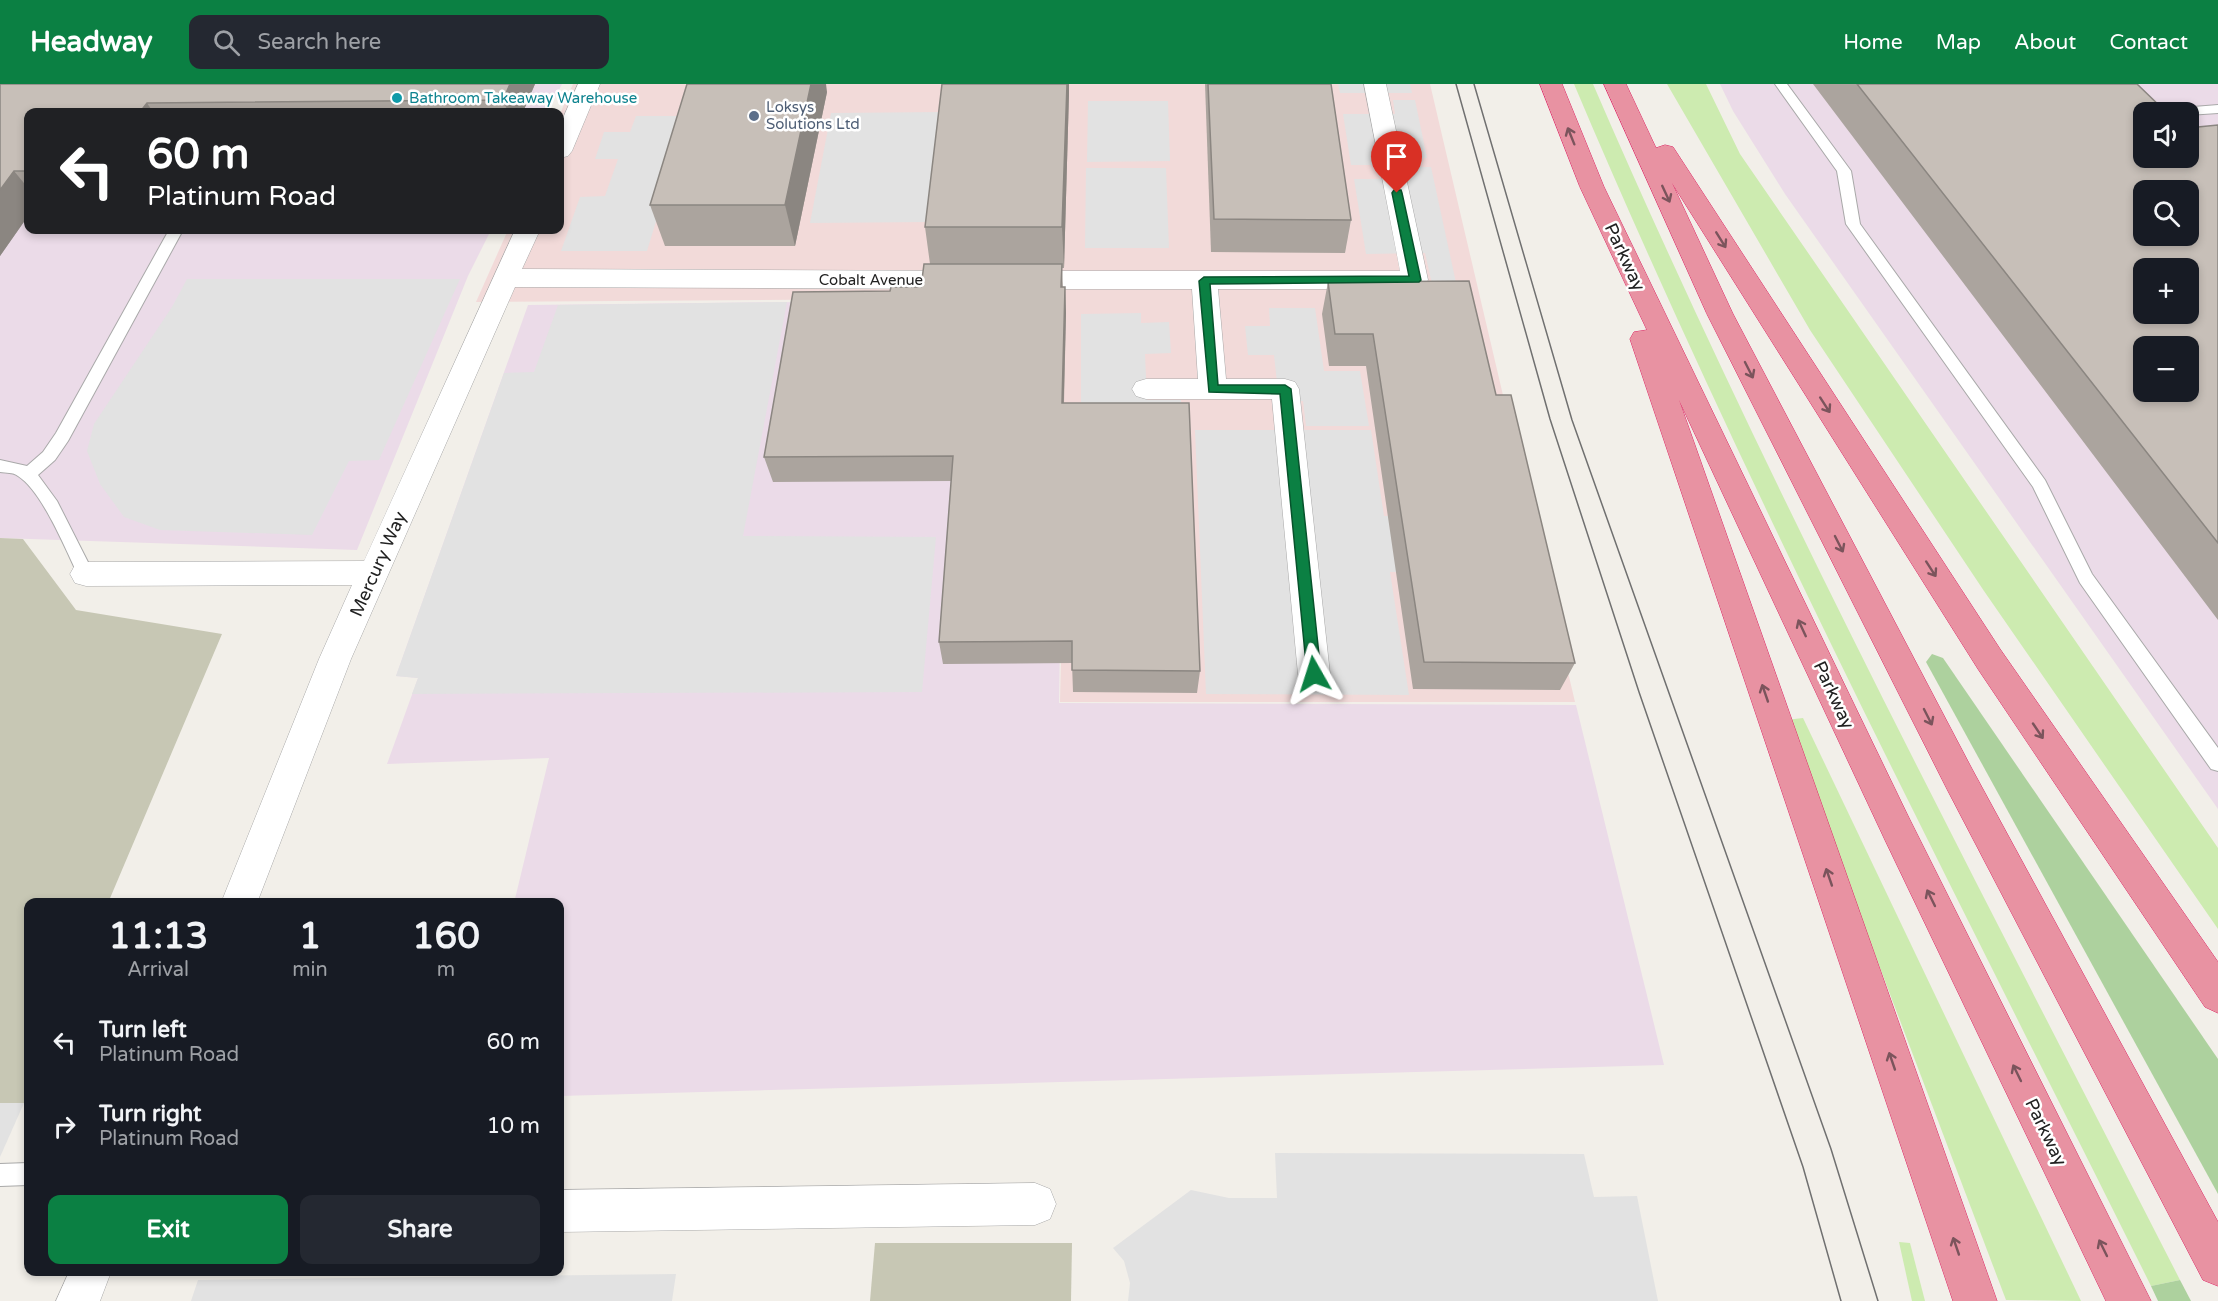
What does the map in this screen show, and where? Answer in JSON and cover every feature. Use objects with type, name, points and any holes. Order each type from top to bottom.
[{"type":"highway","name":"Parkway","points":[[1551,84],[1592,187],[1897,829],[2129,1301]]},
{"type":"highway","points":[[1615,84],[1731,335],[1960,780],[2218,1265]]},
{"type":"highway","points":[[1622,84],[1989,659],[2218,994]]},
{"type":"highway","points":[[1592,187],[1975,1301]]},
{"type":"street","points":[[564,142],[589,84]]},
{"type":"street","name":"Cobalt Avenue","points":[[506,278],[1415,280],[1375,84]]},
{"type":"street","name":"Mercury Way","points":[[240,898],[335,659],[525,234]]},
{"type":"street","points":[[1204,281],[1213,389]]},
{"type":"street","points":[[1146,389],[1285,389],[1314,674]]},
{"type":"street","points":[[86,574],[374,573]]},
{"type":"street","points":[[564,1211],[1035,1204]]},
{"type":"street","points":[[78,1301],[88,1276]]},
{"type":"lane","points":[[1781,84],[1844,171],[1853,224],[2039,483],[2086,578],[2218,763]]},
{"type":"lane","points":[[2199,111],[2218,109]]},
{"type":"lane","points":[[28,474],[49,456],[62,437],[133,304],[174,234]]},
{"type":"lane","points":[[0,466],[16,467],[28,474],[46,498],[86,574]]},
{"type":"lane","points":[[0,1175],[24,1174]]},
{"type":"shaded area","points":[[0,84],[562,84],[550,108],[24,108],[24,234],[489,234],[468,276],[357,550],[0,538]]},
{"type":"shaded area","points":[[573,84],[1430,84],[1575,702],[1060,702],[1067,404],[876,402],[889,299],[476,302],[506,234],[564,234],[563,108]]},
{"type":"shaded area","points":[[1338,84],[1410,84],[1412,93],[1340,93]]},
{"type":"shaded area","points":[[1720,84],[2218,84],[2218,809],[1785,194],[1733,111]]},
{"type":"shaded area","points":[[1393,100],[1415,100],[1427,158],[1375,158],[1375,165],[1351,165],[1343,114],[1395,114]]},
{"type":"shaded area","points":[[1088,101],[1168,101],[1170,161],[1087,162]]},
{"type":"shaded area","points":[[942,112],[930,222],[810,223],[831,113]]},
{"type":"shaded area","points":[[636,116],[688,116],[647,251],[561,251],[580,197],[605,196],[618,159],[595,159],[604,132],[630,132]]},
{"type":"shaded area","points":[[1407,167],[1431,167],[1458,292],[1434,293],[1425,253],[1366,254],[1354,179],[1409,179]]},
{"type":"shaded area","points":[[1086,168],[1166,168],[1169,248],[1085,248]]},
{"type":"shaded area","points":[[187,279],[460,279],[379,460],[349,461],[312,535],[160,530],[124,517],[100,484],[87,451],[94,424],[172,307]]},
{"type":"shaded area","points":[[887,301],[1064,406],[1059,703],[1576,705],[1664,1065],[564,1096],[564,898],[515,898],[549,758],[387,764],[418,678],[396,676],[528,305]]},
{"type":"shaded area","points":[[787,302],[743,536],[936,537],[922,692],[412,694],[418,678],[396,676],[504,373],[534,372],[558,305]]},
{"type":"shaded area","points":[[1269,308],[1315,308],[1324,371],[1360,371],[1369,426],[1306,426],[1303,401],[1279,401],[1274,355],[1248,355],[1245,326],[1270,326]]},
{"type":"shaded area","points":[[1141,313],[1141,323],[1169,322],[1171,353],[1145,354],[1147,400],[1181,400],[1182,424],[1081,405],[1081,314]]},
{"type":"shaded area","points":[[1195,430],[1371,430],[1384,516],[1525,516],[1538,572],[1390,572],[1409,695],[1206,694]]},
{"type":"shaded area","points":[[0,538],[23,539],[76,610],[222,634],[110,898],[24,898],[24,1103],[0,1103]]},
{"type":"shaded area","points":[[0,1103],[24,1103],[0,1157]]},
{"type":"shaded area","points":[[1275,1153],[1584,1154],[1594,1197],[1637,1196],[1658,1301],[1128,1301],[1130,1283],[1124,1261],[1113,1248],[1191,1190],[1229,1198],[1277,1198]]},
{"type":"shaded area","points":[[875,1243],[1072,1243],[1071,1301],[870,1301]]},
{"type":"shaded area","points":[[676,1274],[672,1301],[191,1301],[198,1280]]},
{"type":"green space","points":[[1574,84],[1593,84],[1660,236],[1803,537],[1952,835],[2180,1280],[2151,1286],[1780,539],[1640,237]]},
{"type":"green space","points":[[1667,84],[1706,84],[1740,154],[2218,848],[2218,929],[1984,591],[1810,330]]},
{"type":"green space","points":[[1932,654],[1943,658],[2218,1059],[2218,1194],[1926,662]]},
{"type":"green space","points":[[1803,718],[2081,1301],[2006,1300],[1786,720]]},
{"type":"green space","points":[[1899,1242],[1910,1243],[1925,1301],[1912,1301]]},
{"type":"green space","points":[[2180,1280],[2191,1301],[2158,1301],[2151,1286]]},
{"type":"building","points":[[0,84],[510,84],[503,100],[147,103],[143,108],[24,108],[24,171],[14,171],[0,190]]},
{"type":"building","points":[[687,84],[811,84],[785,205],[650,205]]},
{"type":"building","points":[[942,84],[1067,84],[1062,227],[925,227]]},
{"type":"building","points":[[1208,84],[1331,84],[1351,220],[1214,219]]},
{"type":"building","points":[[1857,84],[2137,84],[2156,102],[2133,102],[2133,168],[2199,168],[2199,127],[2218,125],[2218,543]]},
{"type":"building","points":[[924,264],[1062,264],[1061,287],[1065,287],[1062,403],[1189,403],[1200,671],[1072,670],[1072,641],[939,642],[953,456],[764,457],[793,292],[890,291],[891,287],[921,287]]},
{"type":"building","points":[[1469,281],[1496,395],[1511,395],[1575,663],[1424,662],[1373,334],[1335,334],[1328,282]]},
{"type":"tram line","points":[[1456,84],[1550,419],[1639,692],[1803,1167],[1841,1301]]},
{"type":"tram line","points":[[1474,84],[1572,420],[1831,1149],[1878,1301]]},
{"type":"place","name":"Bathroom Takeaway Warehouse","points":[[397,98]]},
{"type":"place","name":"Loksys Solutions Ltd","points":[[754,116]]},
{"type":"route","points":[[1314,674],[1285,389],[1213,389],[1204,281],[1415,280],[1397,193]]}]
